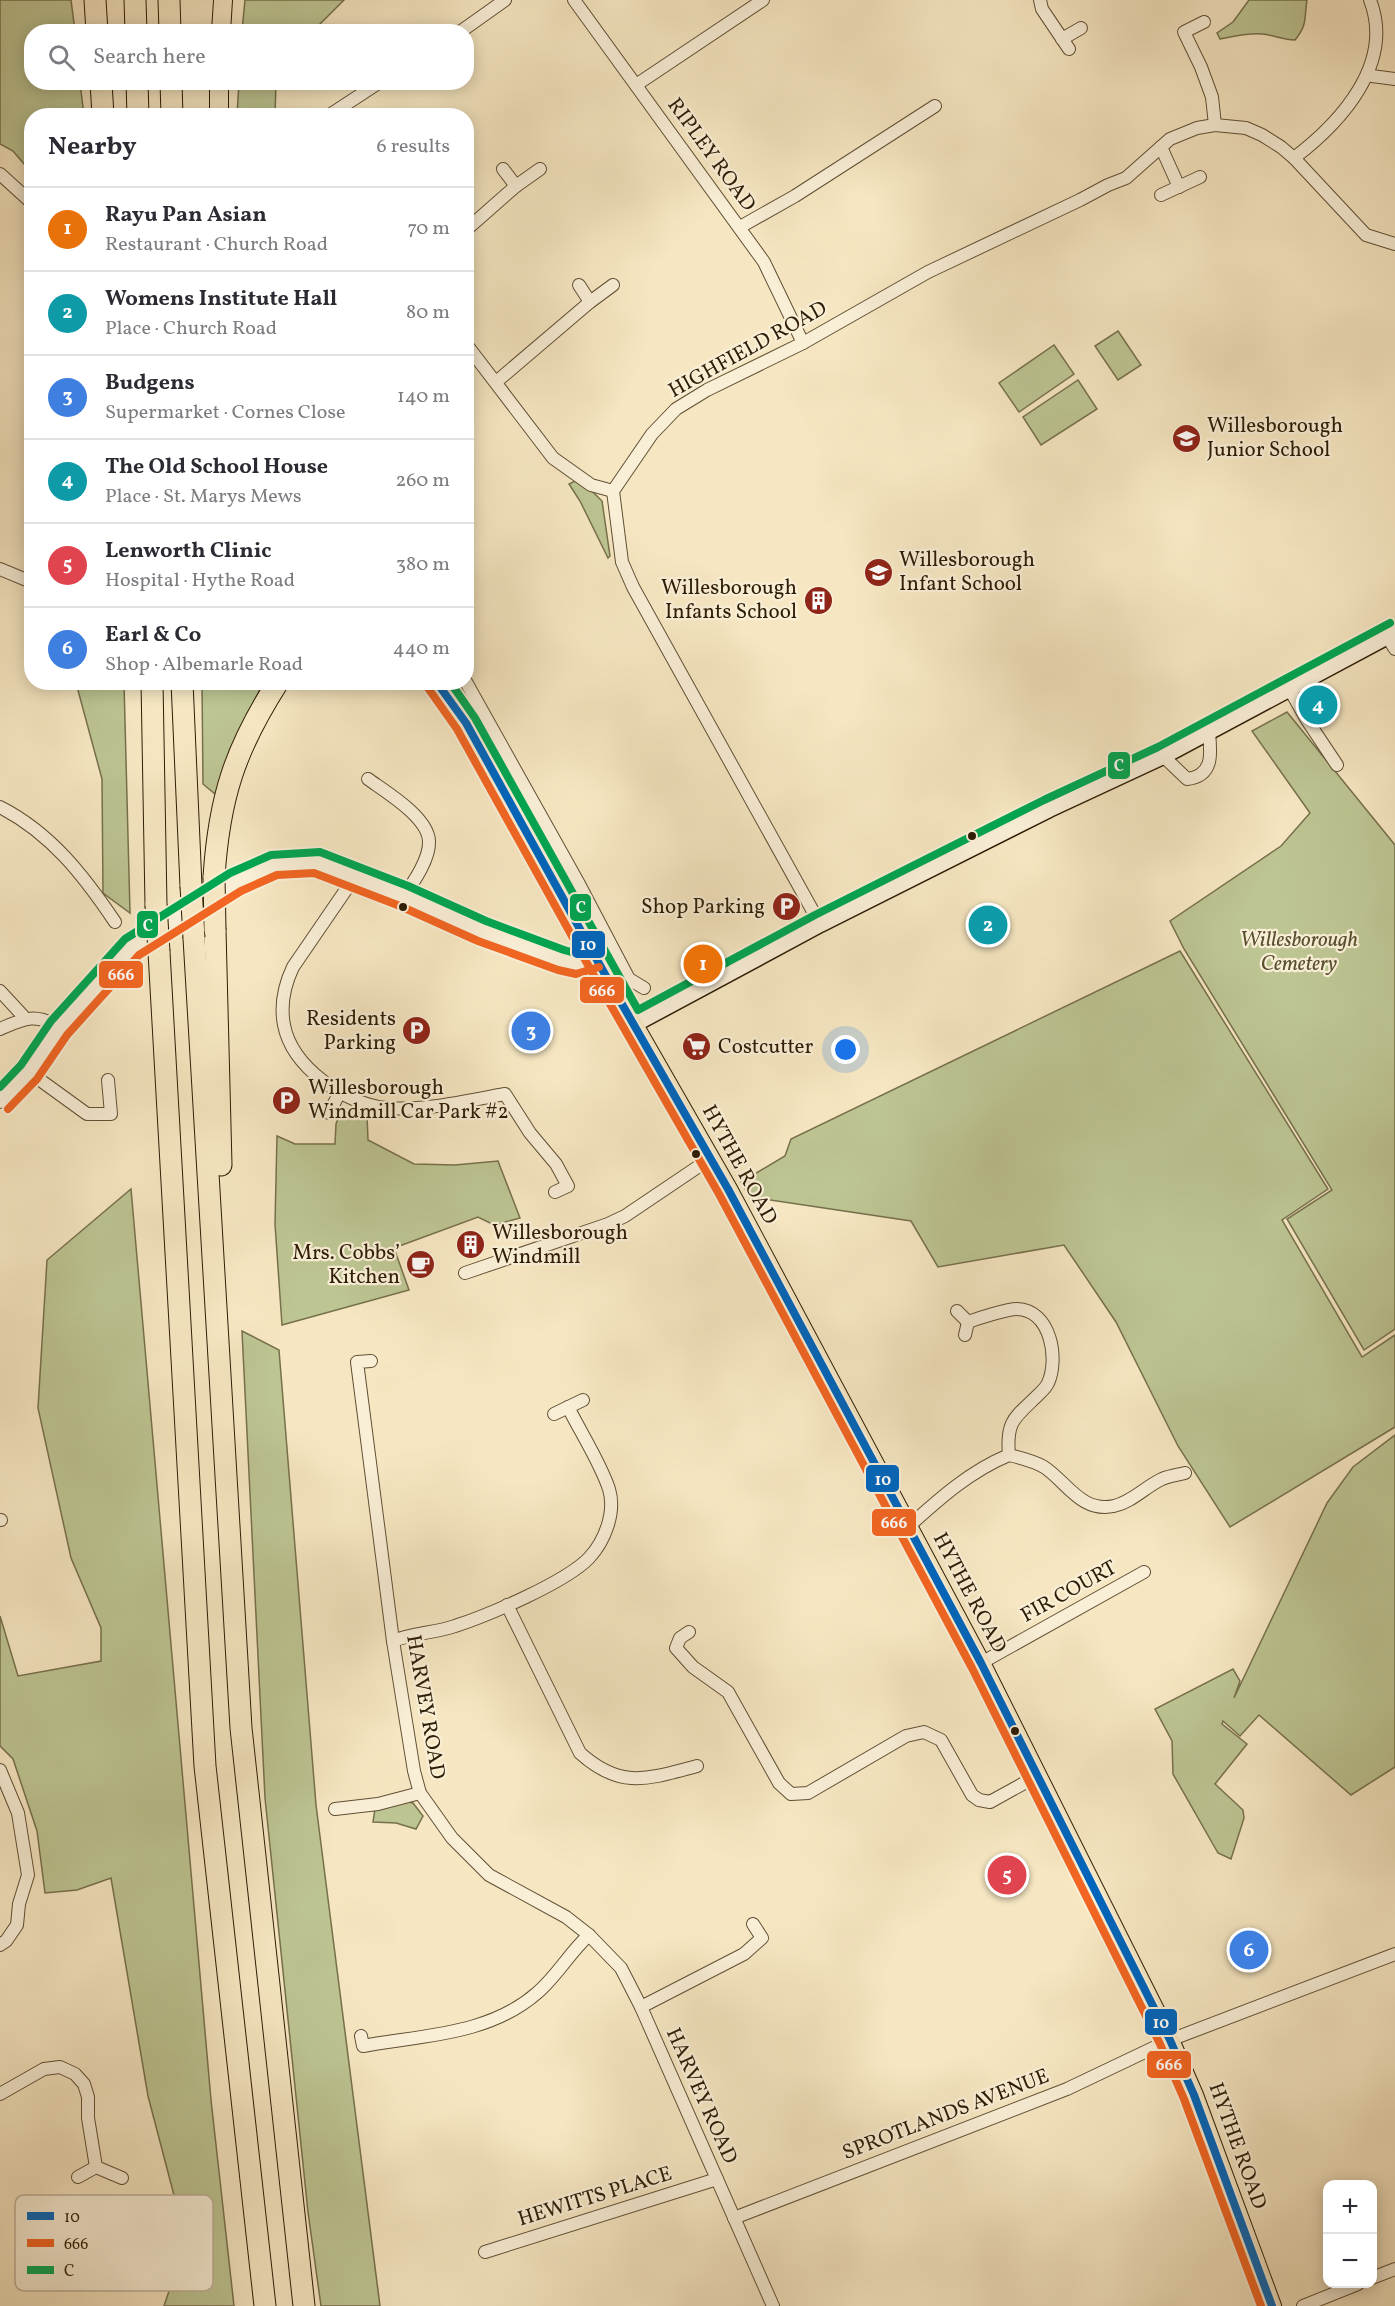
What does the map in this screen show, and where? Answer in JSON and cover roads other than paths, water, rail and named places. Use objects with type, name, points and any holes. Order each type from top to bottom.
[{"type":"highway","points":[[95,0],[96,24]]},
{"type":"highway","points":[[135,0],[135,24]]},
{"type":"highway","points":[[169,0],[170,24]]},
{"type":"highway","points":[[101,90],[103,108]]},
{"type":"highway","points":[[137,90],[138,108]]},
{"type":"highway","points":[[171,90],[172,108]]},
{"type":"highway","points":[[152,690],[156,905],[205,1766],[265,2306]]},
{"type":"highway","points":[[182,690],[191,886],[241,1728],[304,2306]]},
{"type":"highway","points":[[215,1306],[222,1203],[214,930],[216,835],[225,792],[237,757],[273,690]]},
{"type":"main road","points":[[222,24],[223,0]]},
{"type":"main road","points":[[219,90],[219,108]]},
{"type":"main road","name":"HYTHE ROAD","points":[[443,690],[466,723],[595,957],[711,1158],[981,1663],[1170,2040],[1194,2095],[1272,2306]]},
{"type":"street","points":[[471,24],[505,0]]},
{"type":"street","name":"RIPLEY ROAD","points":[[574,0],[764,262],[803,343]]},
{"type":"street","points":[[636,85],[763,0]]},
{"type":"street","points":[[1040,0],[1042,9],[1065,44],[1081,28]]},
{"type":"street","points":[[1294,158],[1354,105],[1372,76],[1383,40],[1376,10],[1370,0]]},
{"type":"street","points":[[1204,22],[1184,32],[1212,97],[1215,125]]},
{"type":"street","points":[[1372,76],[1395,79]]},
{"type":"street","points":[[340,108],[368,90]]},
{"type":"street","points":[[740,227],[795,196],[935,106]]},
{"type":"street","name":"HIGHFIELD ROAD","points":[[613,491],[652,434],[676,409],[707,390],[803,343],[928,272],[1107,185],[1126,178],[1180,133],[1215,125],[1246,128],[1262,135],[1294,158],[1366,235],[1395,244]]},
{"type":"street","points":[[1161,147],[1179,187]]},
{"type":"street","points":[[503,169],[516,186]]},
{"type":"street","points":[[474,223],[516,186],[540,169]]},
{"type":"street","points":[[0,174],[24,196]]},
{"type":"street","points":[[1161,195],[1200,177]]},
{"type":"street","points":[[579,285],[590,302]]},
{"type":"street","points":[[495,382],[613,285]]},
{"type":"street","points":[[474,354],[553,458],[591,485],[613,491],[622,562],[633,587],[820,924]]},
{"type":"street","points":[[0,569],[24,579]]},
{"type":"street","points":[[634,1024],[820,924],[1048,808],[1163,756],[1289,688],[1392,639]]},
{"type":"street","points":[[1289,688],[1337,765]]},
{"type":"street","points":[[471,690],[629,979],[644,988]]},
{"type":"street","points":[[1163,756],[1187,779],[1197,778],[1208,768],[1211,753],[1209,733]]},
{"type":"street","points":[[368,779],[407,807],[420,821],[429,841],[422,869],[404,897]]},
{"type":"street","points":[[0,807],[13,813],[46,836],[90,885],[115,922]]},
{"type":"street","points":[[0,1102],[29,1071],[59,1028],[132,947],[236,882],[274,865],[316,862],[482,931],[561,960],[576,964],[595,957]]},
{"type":"street","points":[[354,878],[293,967],[284,987],[282,1005],[284,1026],[291,1046],[321,1080],[340,1092],[374,1106],[409,1109],[505,1094],[530,1133],[556,1164],[568,1186],[555,1192]]},
{"type":"street","points":[[560,893],[579,884]]},
{"type":"street","points":[[0,991],[25,1018]]},
{"type":"street","points":[[0,1029],[25,1018],[49,1020],[59,1028]]},
{"type":"street","points":[[29,1071],[87,1114],[111,1114],[108,1080]]},
{"type":"street","points":[[329,1113],[340,1092]]},
{"type":"street","points":[[465,1273],[608,1224],[625,1216],[711,1158]]},
{"type":"street","points":[[968,1322],[1017,1309],[1041,1319],[1047,1327],[1052,1348],[1049,1381],[1044,1390],[1010,1424],[1009,1455]]},
{"type":"street","points":[[957,1311],[968,1322]]},
{"type":"street","points":[[965,1335],[968,1322]]},
{"type":"street","name":"HARVEY ROAD","points":[[371,1361],[357,1362],[393,1641],[414,1771],[420,1793],[452,1838],[489,1875],[566,1917],[589,1935],[621,1968],[641,2007],[773,2306]]},
{"type":"street","points":[[554,1414],[583,1400]]},
{"type":"street","points":[[393,1641],[455,1626],[507,1605],[575,1570],[590,1557],[608,1526],[611,1507],[609,1490],[567,1407]]},
{"type":"street","points":[[908,1527],[985,1465],[1009,1455],[1041,1465],[1083,1502],[1099,1507],[1112,1507],[1125,1503],[1162,1480],[1185,1473]]},
{"type":"street","name":"FIR COURT","points":[[981,1663],[1144,1572]]},
{"type":"street","points":[[507,1605],[580,1753],[596,1767],[613,1775],[634,1780],[658,1777],[697,1766]]},
{"type":"street","points":[[690,1632],[680,1638],[676,1648],[693,1667],[729,1692],[779,1783],[791,1794],[808,1793],[906,1736],[924,1732],[941,1740],[972,1795],[979,1800],[990,1802],[1037,1776]]},
{"type":"street","points":[[0,1770],[18,1813],[28,1875],[19,1904],[17,1925],[0,1946]]},
{"type":"street","points":[[335,1809],[378,1804],[420,1793]]},
{"type":"street","points":[[641,2007],[744,1954],[762,1938],[753,1924]]},
{"type":"street","points":[[361,2036],[363,2046],[481,2026],[499,2018],[537,1993],[589,1935]]},
{"type":"street","name":"SPROTLANDS AVENUE","points":[[734,2218],[1067,2089],[1170,2040],[1395,1954]]},
{"type":"street","points":[[0,2094],[44,2070],[60,2067],[75,2074],[84,2084],[88,2097],[88,2118],[96,2167]]},
{"type":"street","points":[[78,2177],[96,2167]]},
{"type":"street","points":[[96,2167],[122,2178]]},
{"type":"street","name":"HEWITTS PLACE","points":[[485,2252],[717,2179]]},
{"type":"street","points":[[1377,2276],[1395,2269]]},
{"type":"street","points":[[1303,2306],[1346,2288]]},
{"type":"place","name":"Willesborough Junior School","points":[[1186,438]]},
{"type":"place","name":"Willesborough Infant School","points":[[878,572]]},
{"type":"place","name":"Willesborough Infants School","points":[[818,600]]},
{"type":"place","name":"The Old School House","points":[[1318,705]]},
{"type":"place","name":"Shop Parking","points":[[786,907]]},
{"type":"place","name":"Womens Institute Hall","points":[[988,925]]},
{"type":"place","name":"Rayu Pan Asian","points":[[703,964]]},
{"type":"place","name":"Residents Parking","points":[[417,1031]]},
{"type":"place","name":"Budgens","points":[[531,1031]]},
{"type":"place","name":"Costcutter","points":[[697,1047]]},
{"type":"place","name":"Willesborough Windmill Car Park #2","points":[[287,1100]]},
{"type":"place","name":"Willesborough Windmill","points":[[471,1245]]},
{"type":"place","name":"Mrs. Cobbs’ Kitchen","points":[[421,1265]]},
{"type":"place","name":"Lenworth Clinic","points":[[1007,1875]]},
{"type":"place","name":"Earl & Co","points":[[1249,1950]]},
{"type":"park label","name":"Willesborough Cemetery","points":[[1299,952]]}]
